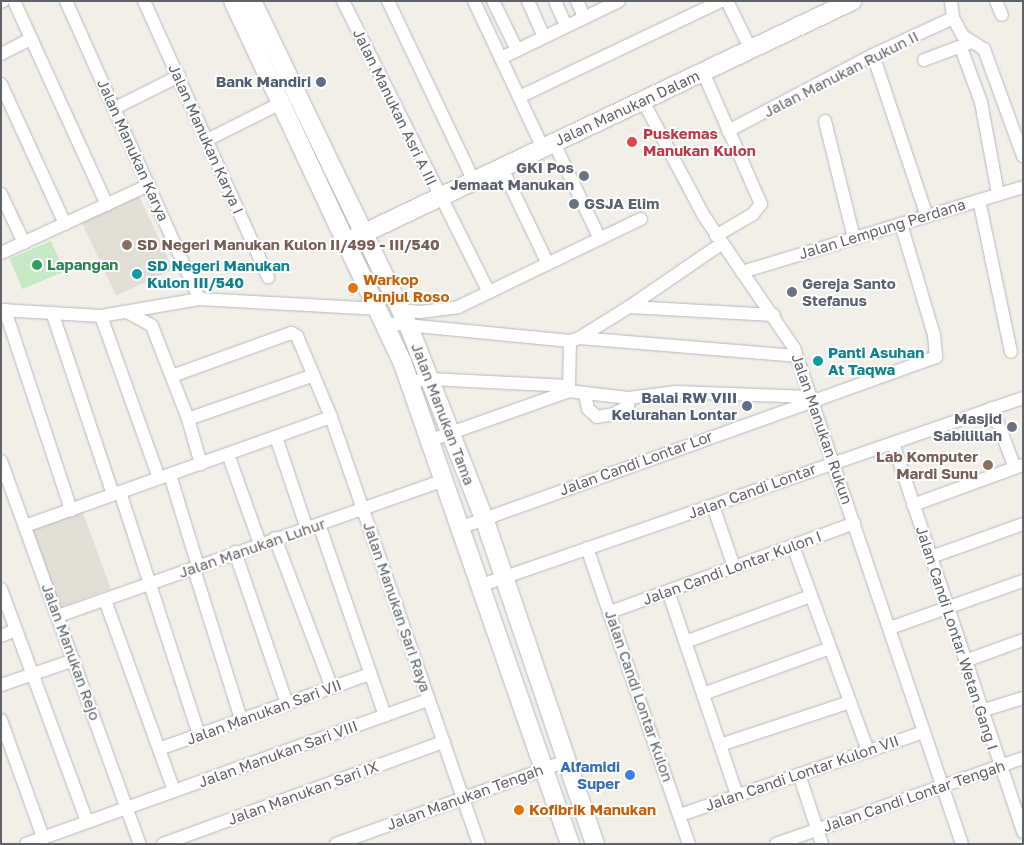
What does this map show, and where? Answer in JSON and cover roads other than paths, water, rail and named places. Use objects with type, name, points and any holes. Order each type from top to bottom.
[{"type":"street","points":[[14,1],[107,205]]},
{"type":"street","name":"Jalan Manukan Karya","points":[[66,1],[199,299]]},
{"type":"street","name":"Jalan Manukan Karya I","points":[[144,1],[268,276]]},
{"type":"street","name":"Jalan Manukan Tama","points":[[233,1],[303,152],[383,316],[410,382],[462,527],[570,844]]},
{"type":"street","name":"Jalan Manukan Tama","points":[[252,1],[409,327],[484,518],[595,844]]},
{"type":"street","name":"Jalan Manukan Asri A III","points":[[343,1],[439,198],[488,293]]},
{"type":"street","points":[[388,1],[474,181]]},
{"type":"street","points":[[474,1],[519,97],[549,146],[600,239]]},
{"type":"street","points":[[493,1],[517,50]]},
{"type":"street","points":[[528,1],[544,37]]},
{"type":"street","points":[[555,1],[566,26]]},
{"type":"street","points":[[577,1],[584,17]]},
{"type":"street","points":[[501,58],[620,1]]},
{"type":"street","points":[[519,97],[721,1]]},
{"type":"street","points":[[727,1],[751,50]]},
{"type":"street","name":"Jalan Manukan Dalam","points":[[347,241],[852,1]]},
{"type":"street","points":[[951,1],[953,18],[964,36],[980,102],[998,194]]},
{"type":"street","points":[[996,1],[1002,15]]},
{"type":"street","name":"Jalan Manukan Rukun II","points":[[728,131],[873,55],[953,18]]},
{"type":"street","points":[[1,54],[31,40]]},
{"type":"street","points":[[924,60],[966,45],[984,49],[1023,156]]},
{"type":"street","points":[[873,55],[927,216]]},
{"type":"street","points":[[574,340],[628,307],[754,214],[761,204],[703,72]]},
{"type":"street","points":[[115,108],[179,76]]},
{"type":"street","points":[[1,84],[65,224]]},
{"type":"street","name":"Jalan Manukan Rukun","points":[[643,101],[691,194],[719,240],[774,315],[794,348],[890,628],[959,843]]},
{"type":"street","points":[[207,140],[281,102]]},
{"type":"street","points":[[825,121],[854,238]]},
{"type":"street","points":[[303,152],[319,143]]},
{"type":"street","points":[[502,168],[548,264]]},
{"type":"street","points":[[1,253],[149,185]]},
{"type":"street","name":"Jalan Lempung Perdana","points":[[742,272],[1023,187]]},
{"type":"street","points":[[1,194],[24,243]]},
{"type":"street","points":[[980,200],[1011,352]]},
{"type":"street","points":[[401,310],[451,310],[641,219]]},
{"type":"street","name":"Jalan Candi Lontar Lor","points":[[462,527],[811,400],[936,357],[934,335],[901,224]]},
{"type":"street","points":[[72,510],[3,310],[53,315],[101,316],[129,313],[163,304],[199,299],[383,316],[409,327],[796,356]]},
{"type":"street","points":[[628,307],[774,315]]},
{"type":"street","points":[[129,313],[152,326],[188,419],[201,464]]},
{"type":"street","points":[[53,315],[151,584],[199,735]]},
{"type":"street","points":[[101,316],[165,476],[196,567],[241,719]]},
{"type":"street","name":"Jalan Manukan Sari Raya","points":[[172,376],[295,334],[331,417],[479,844]]},
{"type":"street","points":[[569,389],[574,340]]},
{"type":"street","points":[[188,419],[314,375]]},
{"type":"street","points":[[410,382],[430,379],[569,389],[629,398],[676,392],[811,400]]},
{"type":"street","points":[[431,440],[569,389]]},
{"type":"street","points":[[585,392],[588,409],[597,417],[623,410],[628,406],[629,398]]},
{"type":"street","name":"Jalan Candi Lontar","points":[[482,585],[713,506],[833,462],[1023,398]]},
{"type":"street","points":[[914,505],[1019,467],[992,408]]},
{"type":"street","points":[[25,526],[331,417]]},
{"type":"street","points":[[276,437],[313,527],[385,716]]},
{"type":"street","name":"Jalan Candi Lontar Wetan Gang I","points":[[893,443],[999,766],[1020,816],[1023,832]]},
{"type":"street","points":[[228,454],[260,544]]},
{"type":"street","name":"Jalan Manukan Rejo","points":[[1,461],[5,485],[25,526],[140,844]]},
{"type":"street","name":"Jalan Manukan Luhur","points":[[58,616],[151,584],[235,552],[313,527],[445,480]]},
{"type":"street","points":[[713,506],[734,567]]},
{"type":"street","name":"Jalan Candi Lontar Kulon I","points":[[610,612],[854,523]]},
{"type":"street","points":[[931,558],[1023,524]]},
{"type":"street","points":[[275,538],[332,688]]},
{"type":"street","points":[[793,546],[868,751]]},
{"type":"street","name":"Jalan Candi Lontar Kulon","points":[[587,548],[689,844]]},
{"type":"street","points":[[235,552],[287,704]]},
{"type":"street","points":[[890,628],[1023,581]]},
{"type":"street","points":[[1,589],[87,821]]},
{"type":"street","points":[[668,591],[737,796]]},
{"type":"street","points":[[685,642],[811,596]]},
{"type":"street","points":[[105,600],[174,791]]},
{"type":"street","points":[[1,636],[16,630]]},
{"type":"street","points":[[965,661],[1023,640]]},
{"type":"street","points":[[703,694],[830,648]]},
{"type":"street","points":[[1,685],[74,660]]},
{"type":"street","name":"Jalan Manukan Sari VII","points":[[159,749],[370,674]]},
{"type":"street","points":[[981,711],[1023,698]]},
{"type":"street","name":"Jalan Manukan Sari VIII","points":[[26,844],[429,700]]},
{"type":"street","points":[[720,745],[850,702]]},
{"type":"street","points":[[1,720],[43,837]]},
{"type":"street","name":"Jalan Candi Lontar Kulon VII","points":[[680,814],[924,732]]},
{"type":"street","name":"Jalan Manukan Sari IX","points":[[163,844],[444,742]]},
{"type":"street","name":"Jalan Candi Lontar Tengah","points":[[776,844],[1023,758]]},
{"type":"street","name":"Jalan Manukan Tengah","points":[[336,844],[566,761]]},
{"type":"street","points":[[799,774],[822,844]]},
{"type":"place","name":"Bank Mandiri","points":[[321,82]]},
{"type":"place","name":"Puskemas Manukan Kulon","points":[[632,142]]},
{"type":"place","name":"GKI Pos Jemaat Manukan","points":[[584,176]]},
{"type":"place","name":"GSJA Elim","points":[[574,204]]},
{"type":"place","name":"SD Negeri Manukan Kulon II/499 - III/540","points":[[127,245]]},
{"type":"place","name":"Lapangan","points":[[37,265]]},
{"type":"place","name":"SD Negeri Manukan Kulon III/540","points":[[137,274]]},
{"type":"place","name":"Warkop Punjul Roso","points":[[353,288]]},
{"type":"place","name":"Gereja Santo Stefanus","points":[[792,292]]},
{"type":"place","name":"Panti Asuhan At Taqwa","points":[[818,361]]},
{"type":"place","name":"Balai RW VIII Kelurahan Lontar","points":[[747,406]]},
{"type":"place","name":"Masjid Sabilillah","points":[[1012,427]]},
{"type":"place","name":"Lab Komputer Mardi Sunu","points":[[988,465]]},
{"type":"place","name":"Alfamidi Super","points":[[630,775]]},
{"type":"place","name":"Kofibrik Manukan","points":[[519,810]]}]
